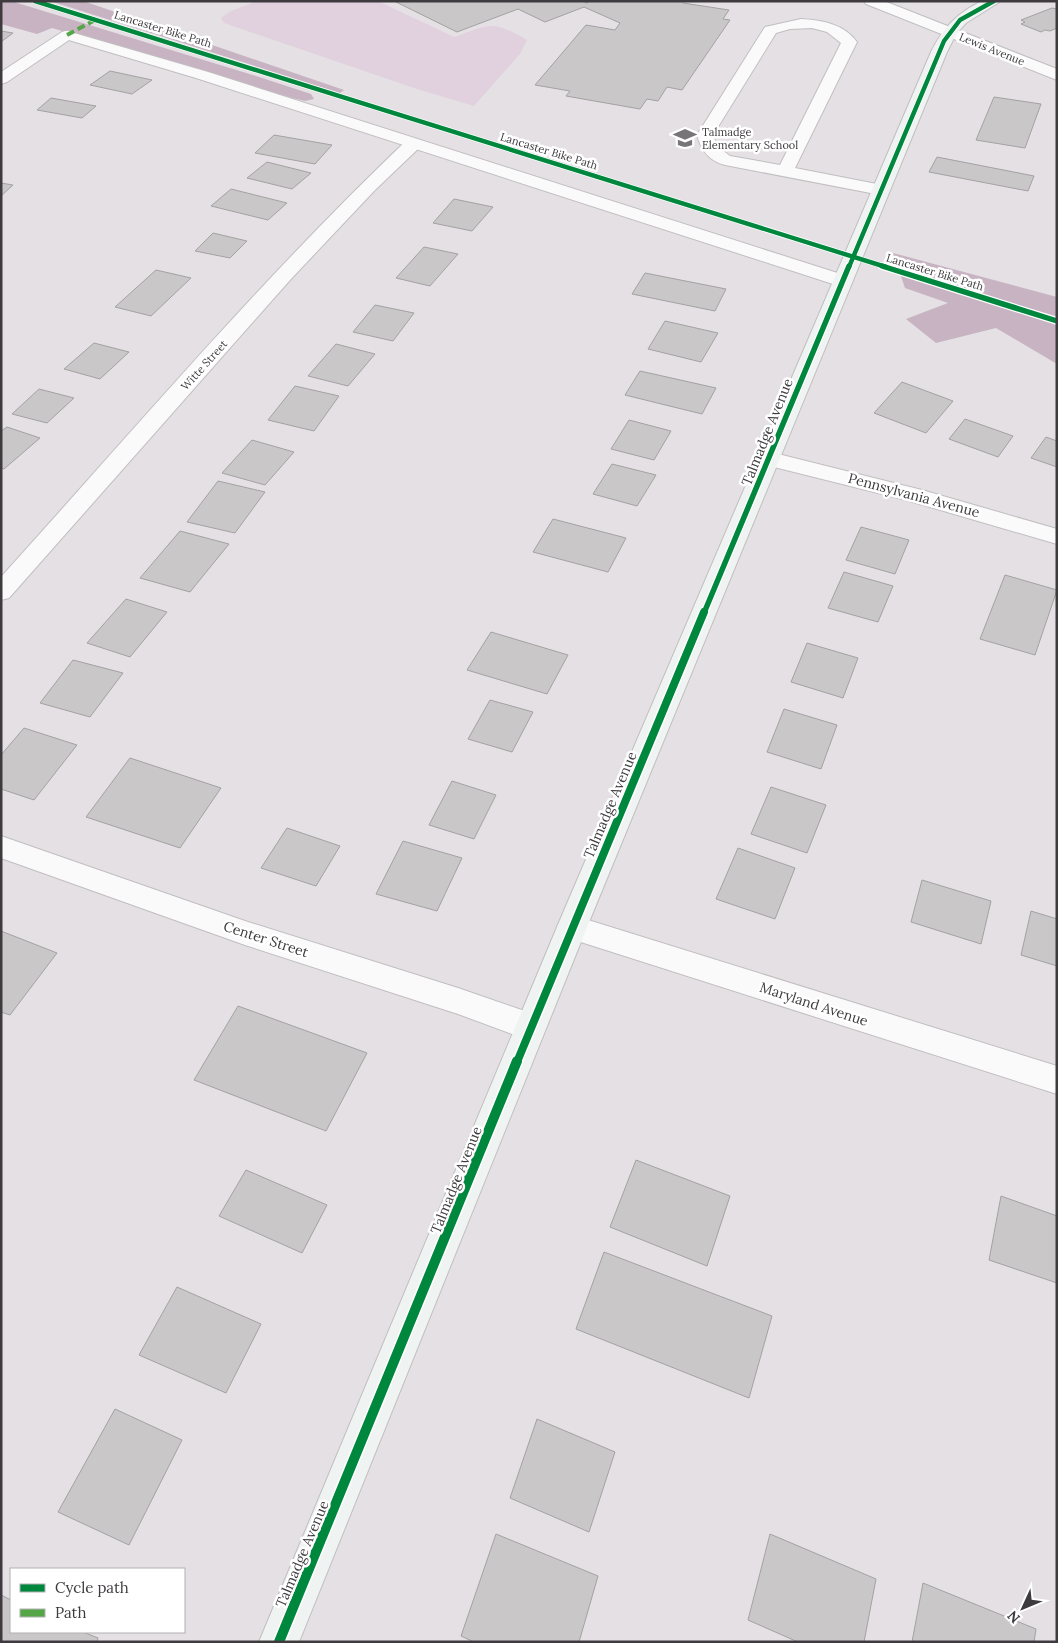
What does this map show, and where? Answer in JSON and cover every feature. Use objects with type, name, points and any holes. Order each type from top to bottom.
[{"type":"street","name":"Lewis Avenue","points":[[871,1],[1057,75]]},
{"type":"street","name":"Talmadge Avenue","points":[[279,1642],[572,927],[949,32],[963,18],[994,1]]},
{"type":"street","points":[[786,172],[849,42],[842,33],[824,26],[806,24],[785,25],[770,30],[706,134],[709,148],[725,160],[786,172],[881,190]]},
{"type":"street","points":[[1,79],[67,35],[202,75],[843,281]]},
{"type":"street","name":"Witte Street","points":[[1,592],[288,272],[369,186],[413,144]]},
{"type":"street","name":"Pennsylvania Avenue","points":[[770,459],[954,505],[1057,537]]},
{"type":"street","name":"Center Street","points":[[1,847],[246,933],[458,1001],[531,1027]]},
{"type":"street","name":"Maryland Avenue","points":[[572,927],[1057,1080]]},
{"type":"path","points":[[53,8],[70,13]]},
{"type":"shaded area","points":[[1,1],[11,1],[256,76],[311,94],[314,99],[305,101],[292,98],[52,28],[37,34],[1,24]]},
{"type":"shaded area","points":[[50,1],[83,1],[344,90],[340,93]]},
{"type":"shaded area","points":[[257,1],[378,1],[454,37],[491,26],[505,29],[527,40],[520,54],[474,106],[417,89],[224,23],[221,18],[231,11]]},
{"type":"shaded area","points":[[893,253],[1057,297],[1057,364],[996,328],[936,343],[906,319],[948,303],[905,288]]},
{"type":"building","points":[[394,1],[583,1],[586,3],[591,1],[684,1],[683,3],[729,10],[723,19],[730,20],[682,90],[667,87],[658,101],[647,99],[640,109],[566,96],[570,91],[535,85],[586,25],[615,30],[620,23],[584,7],[545,22],[518,9],[457,32]]},
{"type":"building","points":[[1052,8],[1057,9],[1057,28],[1041,32],[1021,24],[1025,22],[1021,20]]},
{"type":"building","points":[[1,31],[13,33],[1,42]]},
{"type":"building","points":[[110,71],[152,80],[132,94],[90,85]]},
{"type":"building","points":[[994,97],[1041,104],[1025,148],[976,140]]},
{"type":"building","points":[[51,98],[96,106],[82,118],[37,110]]},
{"type":"building","points":[[274,135],[332,145],[315,164],[255,153]]},
{"type":"building","points":[[937,157],[1034,176],[1028,191],[929,172]]},
{"type":"building","points":[[267,162],[311,173],[292,189],[247,178]]},
{"type":"building","points":[[1,183],[13,185],[1,196]]},
{"type":"building","points":[[231,189],[287,203],[268,220],[211,206]]},
{"type":"building","points":[[454,199],[493,207],[472,231],[433,223]]},
{"type":"building","points":[[213,233],[247,241],[230,258],[195,251]]},
{"type":"building","points":[[424,247],[458,254],[430,286],[396,278]]},
{"type":"building","points":[[156,270],[191,278],[151,316],[115,307]]},
{"type":"building","points":[[645,273],[726,289],[715,311],[632,294]]},
{"type":"building","points":[[375,305],[414,313],[393,341],[353,332]]},
{"type":"building","points":[[665,321],[718,333],[701,362],[648,349]]},
{"type":"building","points":[[94,343],[129,352],[100,379],[64,369]]},
{"type":"building","points":[[336,344],[375,354],[348,386],[308,376]]},
{"type":"building","points":[[640,371],[716,388],[702,414],[625,395]]},
{"type":"building","points":[[902,382],[953,401],[926,433],[874,413]]},
{"type":"building","points":[[295,386],[339,396],[314,431],[268,420]]},
{"type":"building","points":[[39,389],[74,398],[47,423],[12,414]]},
{"type":"building","points":[[965,419],[1013,436],[998,457],[949,439]]},
{"type":"building","points":[[629,420],[671,431],[654,460],[611,449]]},
{"type":"building","points":[[7,427],[40,438],[4,469],[1,468],[1,431]]},
{"type":"building","points":[[1046,437],[1057,441],[1057,467],[1031,458]]},
{"type":"building","points":[[252,440],[294,452],[265,485],[222,473]]},
{"type":"building","points":[[612,464],[656,475],[637,506],[593,494]]},
{"type":"building","points":[[218,481],[265,492],[235,533],[187,522]]},
{"type":"building","points":[[553,519],[626,538],[608,572],[533,552]]},
{"type":"building","points":[[861,527],[909,540],[895,574],[846,560]]},
{"type":"building","points":[[180,531],[229,544],[190,592],[140,578]]},
{"type":"building","points":[[844,572],[893,586],[878,622],[828,608]]},
{"type":"building","points":[[1005,575],[1057,590],[1035,655],[980,639]]},
{"type":"building","points":[[126,599],[167,612],[130,657],[87,643]]},
{"type":"building","points":[[491,632],[568,655],[547,694],[467,670]]},
{"type":"building","points":[[807,643],[858,658],[843,698],[791,682]]},
{"type":"building","points":[[73,660],[123,673],[90,717],[40,703]]},
{"type":"building","points":[[490,700],[533,712],[512,752],[468,739]]},
{"type":"building","points":[[784,709],[837,725],[821,769],[767,752]]},
{"type":"building","points":[[24,728],[77,745],[34,800],[1,789],[1,755]]},
{"type":"building","points":[[130,758],[221,788],[180,848],[86,817]]},
{"type":"building","points":[[452,781],[496,795],[474,839],[429,825]]},
{"type":"building","points":[[771,787],[826,805],[807,853],[751,834]]},
{"type":"building","points":[[287,828],[340,846],[316,886],[261,868]]},
{"type":"building","points":[[403,841],[462,858],[437,911],[376,894]]},
{"type":"building","points":[[738,848],[795,868],[775,919],[716,899]]},
{"type":"building","points":[[922,880],[991,901],[981,944],[911,922]]},
{"type":"building","points":[[1031,911],[1057,919],[1057,966],[1021,955]]},
{"type":"building","points":[[1,931],[57,953],[10,1015],[1,1012]]},
{"type":"building","points":[[238,1006],[367,1053],[326,1131],[194,1080]]},
{"type":"building","points":[[636,1160],[730,1196],[707,1266],[610,1227]]},
{"type":"building","points":[[246,1170],[327,1205],[302,1253],[219,1216]]},
{"type":"building","points":[[1001,1196],[1057,1216],[1057,1283],[989,1260]]},
{"type":"building","points":[[604,1252],[772,1316],[749,1398],[576,1329]]},
{"type":"building","points":[[177,1287],[261,1324],[226,1393],[139,1355]]},
{"type":"building","points":[[115,1409],[182,1440],[129,1545],[58,1512]]},
{"type":"building","points":[[537,1419],[615,1452],[589,1532],[510,1498]]},
{"type":"building","points":[[496,1534],[598,1576],[579,1642],[474,1642],[461,1636]]},
{"type":"building","points":[[770,1534],[876,1579],[864,1642],[798,1642],[748,1620]]},
{"type":"building","points":[[923,1583],[1036,1629],[1034,1642],[912,1642]]},
{"type":"building","points":[[1,1595],[10,1600],[10,1633],[86,1633],[98,1638],[97,1642],[1,1642]]},
{"type":"marked path","points":[[67,35],[95,20]]},
{"type":"cycle path","name":"Lancaster Bike Path","points":[[35,1],[1057,321]]},
{"type":"cycle path","points":[[279,1642],[572,927],[939,52],[949,33],[960,20],[994,1]]},
{"type":"place","name":"Talmadge Elementary School","points":[[685,138]]}]
